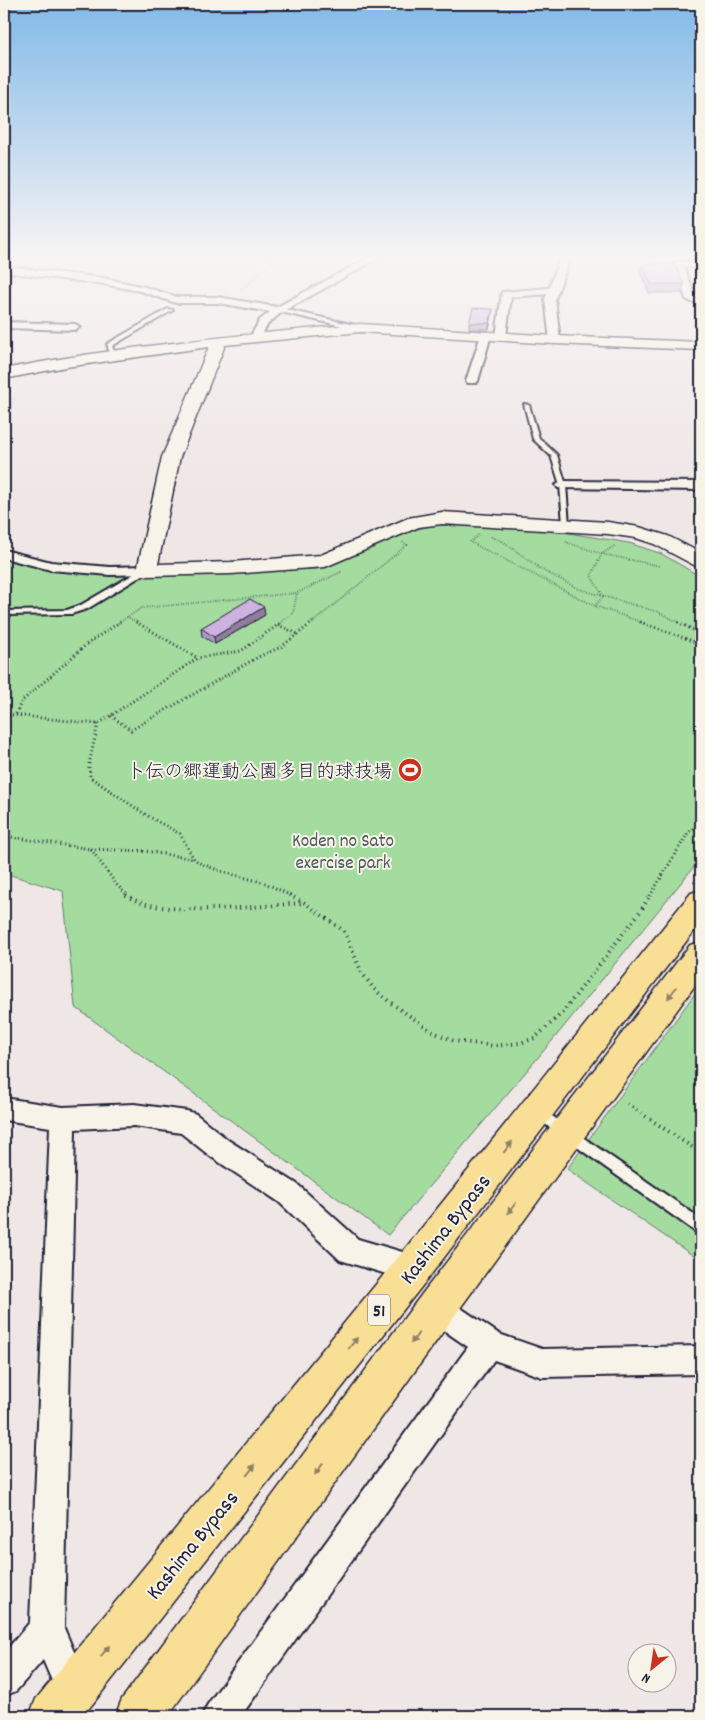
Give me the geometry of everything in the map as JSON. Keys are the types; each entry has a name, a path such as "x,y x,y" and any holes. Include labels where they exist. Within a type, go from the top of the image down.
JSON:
{"highway":[{"name":"Kashima Bypass","path":"63,1703 413,1268 701,901"},
{"name":"Kashima Bypass","path":"138,1716 436,1308 701,954"}],"street":[{"path":"4,374 66,362 218,341 275,335"},
{"path":"482,335 701,346"},
{"path":"554,335 555,340"},
{"path":"472,381 494,336"},
{"path":"147,570 171,457 218,341"},
{"path":"563,485 701,486"},
{"path":"4,554 51,566 110,571 232,568 325,560 415,522 442,518 564,532 639,533 661,540 701,561"},
{"path":"4,1109 63,1118 134,1115 186,1122 219,1148 288,1192 350,1250 413,1268"},
{"path":"63,1118 47,1628 63,1703"},
{"path":"436,1308 488,1344 542,1363 701,1360"},
{"path":"220,1716 488,1344"},
{"path":"4,1679 47,1628"}],"lane":[{"path":"113,356 109,345 126,335"},
{"path":"526,405 536,440 554,454 563,485 564,532"},
{"path":"4,613 68,612 84,606 147,570"},
{"path":"536,1111 567,1135 701,1227"}],"path":[{"path":"474,532 480,533 470,542 595,606 701,644"},
{"path":"564,532 602,554 660,566"},
{"path":"508,538 489,536 504,542 549,574 579,589 658,612 701,634"},
{"path":"111,716 131,730 258,657 274,652 407,545 402,542 409,538"},
{"path":"603,596 591,576 602,554 618,543"},
{"path":"16,714 21,702 87,644 142,608 297,592 345,570"},
{"path":"4,714 98,724 198,658 241,651 293,613 297,592"},
{"path":"595,606 603,596"},
{"path":"127,617 198,658"},
{"path":"278,625 298,634"},
{"path":"98,724 89,764 90,777 146,815 180,834 194,859"},
{"path":"4,836 91,849 145,851 194,859 220,871 265,883 306,903 344,931 362,973 374,989 391,1003 433,1032 454,1041 495,1046 520,1043 535,1038 563,1012 642,909 688,833 701,822"},
{"path":"91,849 118,886 133,900 166,908 306,903"},
{"path":"627,1104 701,1153"}],"shaded area":[{"path":"15,398 4,446 4,400"}],"green space":[{"name":"Koden no Sato exercise park","path":"442,523 526,526 629,543 662,554 701,577 701,858 557,1035 388,1235 75,1007 63,891 4,873 4,554 51,566 110,571 317,569 405,532"},
{"path":"701,985 701,1261 567,1169"}],"building":[{"path":"250,599 264,607 214,637 201,628"}],"place":[{"name":"卜伝の郷運動公園多目的球技場","path":"410,770"}]}
